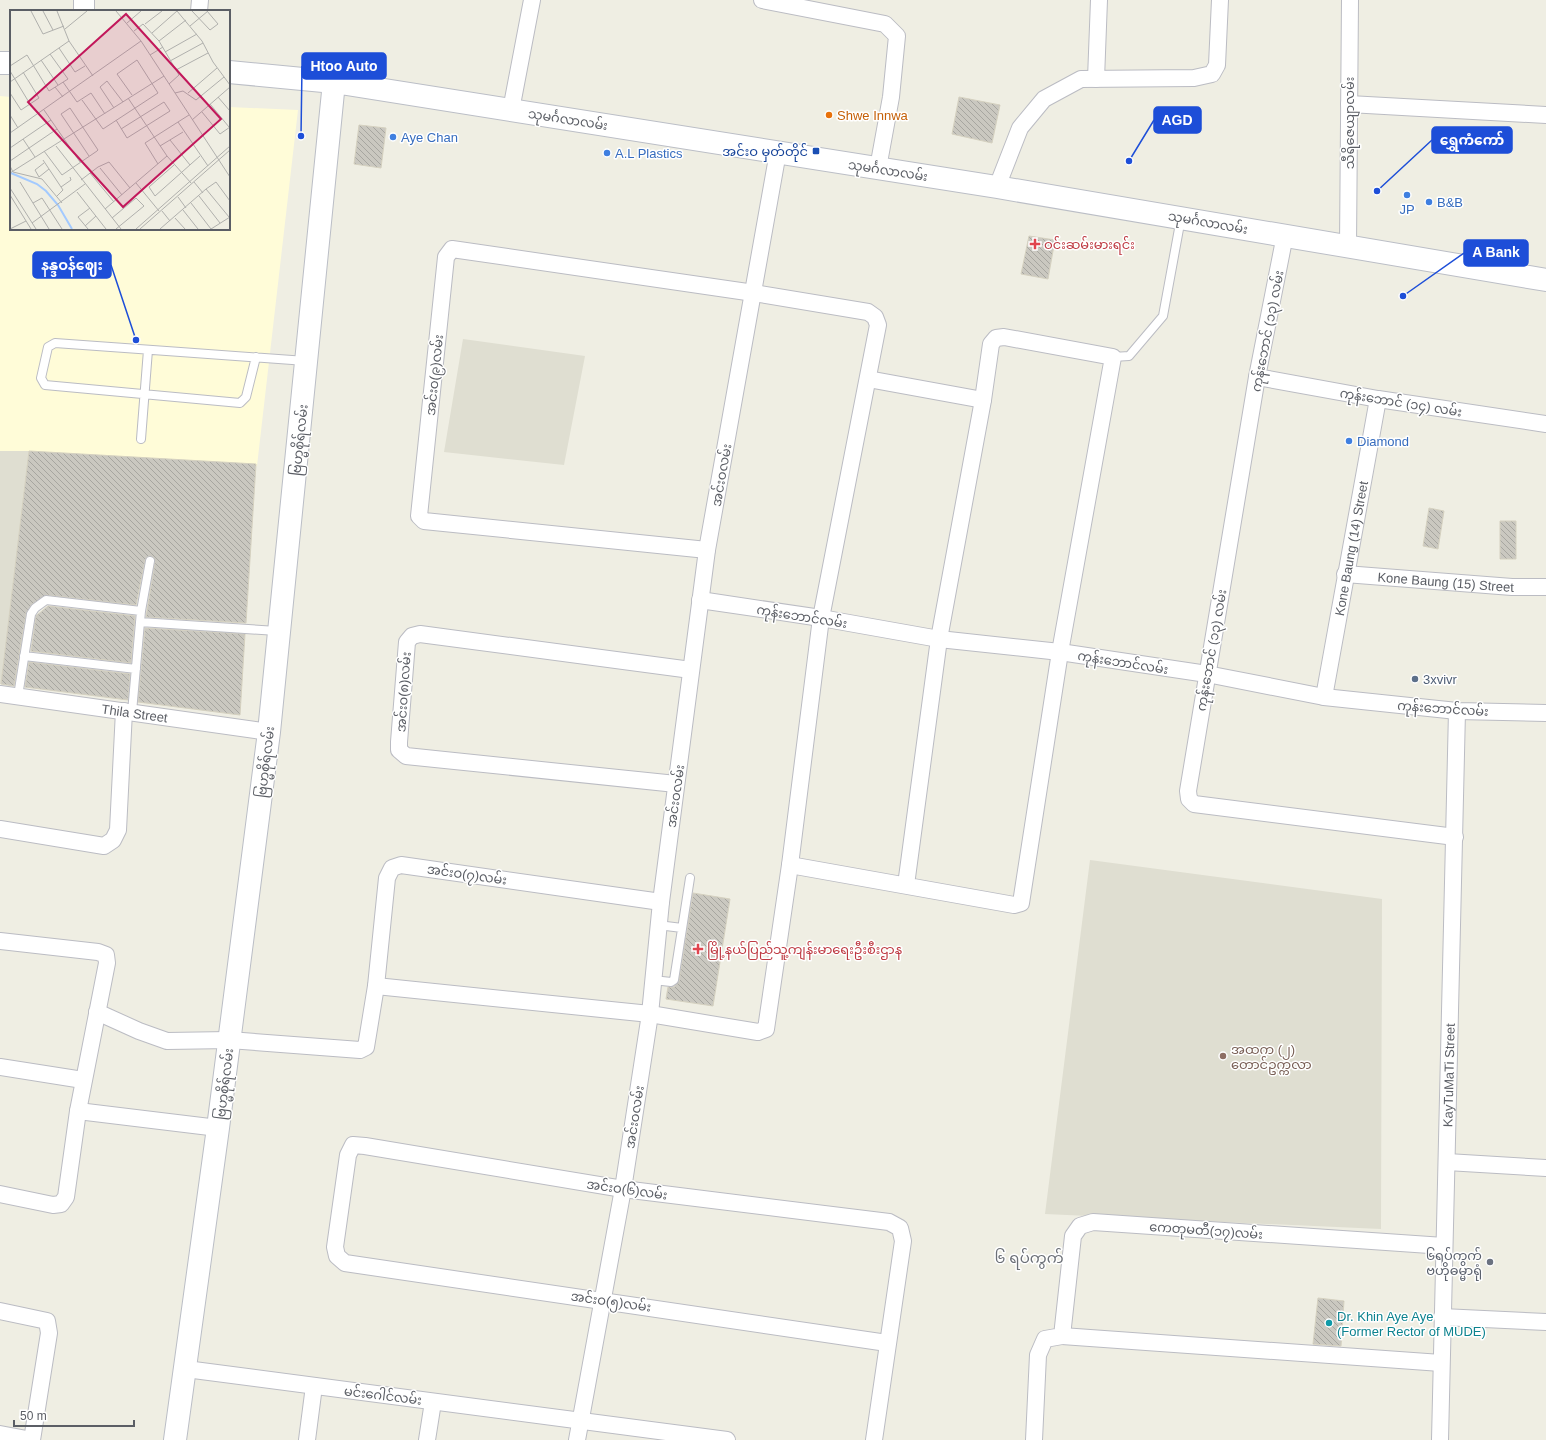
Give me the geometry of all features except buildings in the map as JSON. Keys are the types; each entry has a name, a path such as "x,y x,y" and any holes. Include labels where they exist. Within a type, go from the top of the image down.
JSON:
{"main road":[{"name":"သုမင်္ဂလာလမ်း","path":"230,72 334,82 778,152 997,187 1546,280"},
{"name":"ဗြဟ္မစိုရ်လမ်း","path":"175,1440 186,1369 218,1128 269,732 334,82"}],"street":[{"path":"512,110 532,0"},
{"path":"762,0 823,6 885,24 897,36 891,98 878,168"},
{"path":"1096,79 1099,0"},
{"path":"997,187 1020,128 1044,99 1081,79 1194,78 1212,74 1217,65 1220,0"},
{"name":"သီရိဇေယျာလမ်း","path":"1348,246 1350,0"},
{"path":"1349,104 1546,115"},
{"name":"အင်းဝလမ်း","path":"577,1440 623,1189 650,1014 658,925 707,550 778,152"},
{"name":"ကုန်းဘောင် (၁၃) လမ်း","path":"1285,236 1257,377 1188,791 1189,799 1194,804 1455,837"},
{"name":"အင်းဝ(၉)လမ်း","path":"707,550 424,521 419,516 446,257 452,249 460,249 754,293"},
{"path":"376,986 650,1014 758,1032 766,1029 790,866 821,618 878,325 875,317 868,312 754,293"},
{"path":"790,866 1014,905 1021,903 1060,652 1113,357 1004,337 996,338 991,344 983,400 940,639 906,885"},
{"name":"ကုန်းဘောင် (၁၄) လမ်း","path":"1257,377 1378,399 1546,424"},
{"path":"868,379 983,400"},
{"name":"Kone Baung (14) Street","path":"1324,697 1345,574 1378,399"},
{"name":"Kone Baung (15) Street","path":"1345,574 1512,588 1546,587"},
{"name":"ကုန်းဘောင်လမ်း","path":"700,600 821,618 940,639 1060,652 1207,674 1324,697 1457,711 1546,713"},
{"name":"အင်းဝ(၈)လမ်း","path":"676,784 406,756 399,750 399,742 407,642 412,636 420,634 691,670"},
{"name":"Thila Street","path":"0,694 269,732"},
{"name":"KayTuMaTi Street","path":"1440,1440 1457,711"},
{"path":"0,829 104,846 113,840 118,830 128,712"},
{"name":"အင်းဝ(၇)လမ်း","path":"229,1040 360,1050 366,1047 376,986 387,878 392,868 401,865 661,902"},
{"path":"0,941 98,952 106,955 108,963 78,1111 66,1197 61,1204 53,1205 0,1194"},
{"path":"98,1012 139,1031 167,1041 229,1040"},
{"path":"0,1067 84,1080"},
{"path":"78,1111 218,1128"},
{"name":"အင်းဝ(၆)လမ်း","path":"337,1256 335,1247 348,1155 353,1145 623,1189 889,1222 900,1228 903,1241 887,1343"},
{"path":"1447,1162 1546,1168"},
{"name":"ကေတုမတီ(၁၇)လမ်း","path":"1062,1336 1073,1236 1080,1226 1093,1222 1444,1246"},
{"name":"အင်းဝ(၅)လမ်း","path":"337,1256 345,1264 603,1300 887,1343"},
{"path":"0,1311 47,1321 49,1333 32,1440 0,1434"},
{"path":"1442,1317 1546,1322"},
{"path":"1034,1440 1038,1355 1045,1339 1062,1336 1442,1363"},
{"path":"874,1440 887,1343"},
{"name":"မင်းဂေါင်လမ်း","path":"186,1369 727,1440"},
{"path":"307,1440 314,1386"},
{"path":"428,1440 433,1402"}],"lane":[{"path":"1113,357 1129,356 1163,316 1181,218"},
{"path":"256,357 246,398 240,403 45,385 41,378 48,347 56,343 148,350 256,357 307,361"},
{"path":"141,439 148,350"},
{"path":"128,712 136,669 141,611 150,561"},
{"path":"18,696 31,614 35,608 46,600 141,611"},
{"path":"140,622 279,631"},
{"path":"24,656 136,669"},
{"path":"653,980 671,982 674,980 690,878"},
{"path":"658,925 682,928"}],"shaded area":[{"path":"0,96 10,97 10,230 230,230 230,107 298,110 257,466 0,451"},
{"path":"463,339 585,356 564,465 444,452"},
{"path":"0,451 29,451 1,684 0,684"},
{"name":"အထက (၂) တောင်ဥက္ကလာ","path":"1090,860 1382,899 1381,1229 1045,1214"}],"place":[{"name":"Shwe Innwa","path":"829,115"},
{"name":"Htoo Auto","path":"301,136"},
{"name":"Aye Chan","path":"393,137"},
{"name":"အင်းဝ မှတ်တိုင်","path":"816,151"},
{"name":"A.L Plastics","path":"607,153"},
{"name":"AGD","path":"1129,161"},
{"name":"ရွှေကံကော်","path":"1377,191"},
{"name":"JP","path":"1407,195"},
{"name":"B&B","path":"1429,202"},
{"name":"ဝင်းဆမ်းမားရင်း","path":"1035,244"},
{"name":"A Bank","path":"1403,296"},
{"name":"နန္ဒဝန်ဈေး","path":"136,340"},
{"name":"Diamond","path":"1349,441"},
{"name":"3xvivr","path":"1415,679"},
{"name":"မြို့နယ်ပြည်သူ့ကျန်းမာရေးဦးစီးဌာန","path":"698,949"},
{"name":"အထက (၂) တောင်ဥက္ကလာ","path":"1223,1056"},
{"name":"၆ရပ်ကွက် ဗဟိုဓမ္မာရုံ","path":"1490,1262"},
{"name":"Dr. Khin Aye Aye (Former Rector of MUDE)","path":"1329,1323"}],"district":[{"name":"၆ ရပ်ကွက်","path":"1029,1258"}]}
